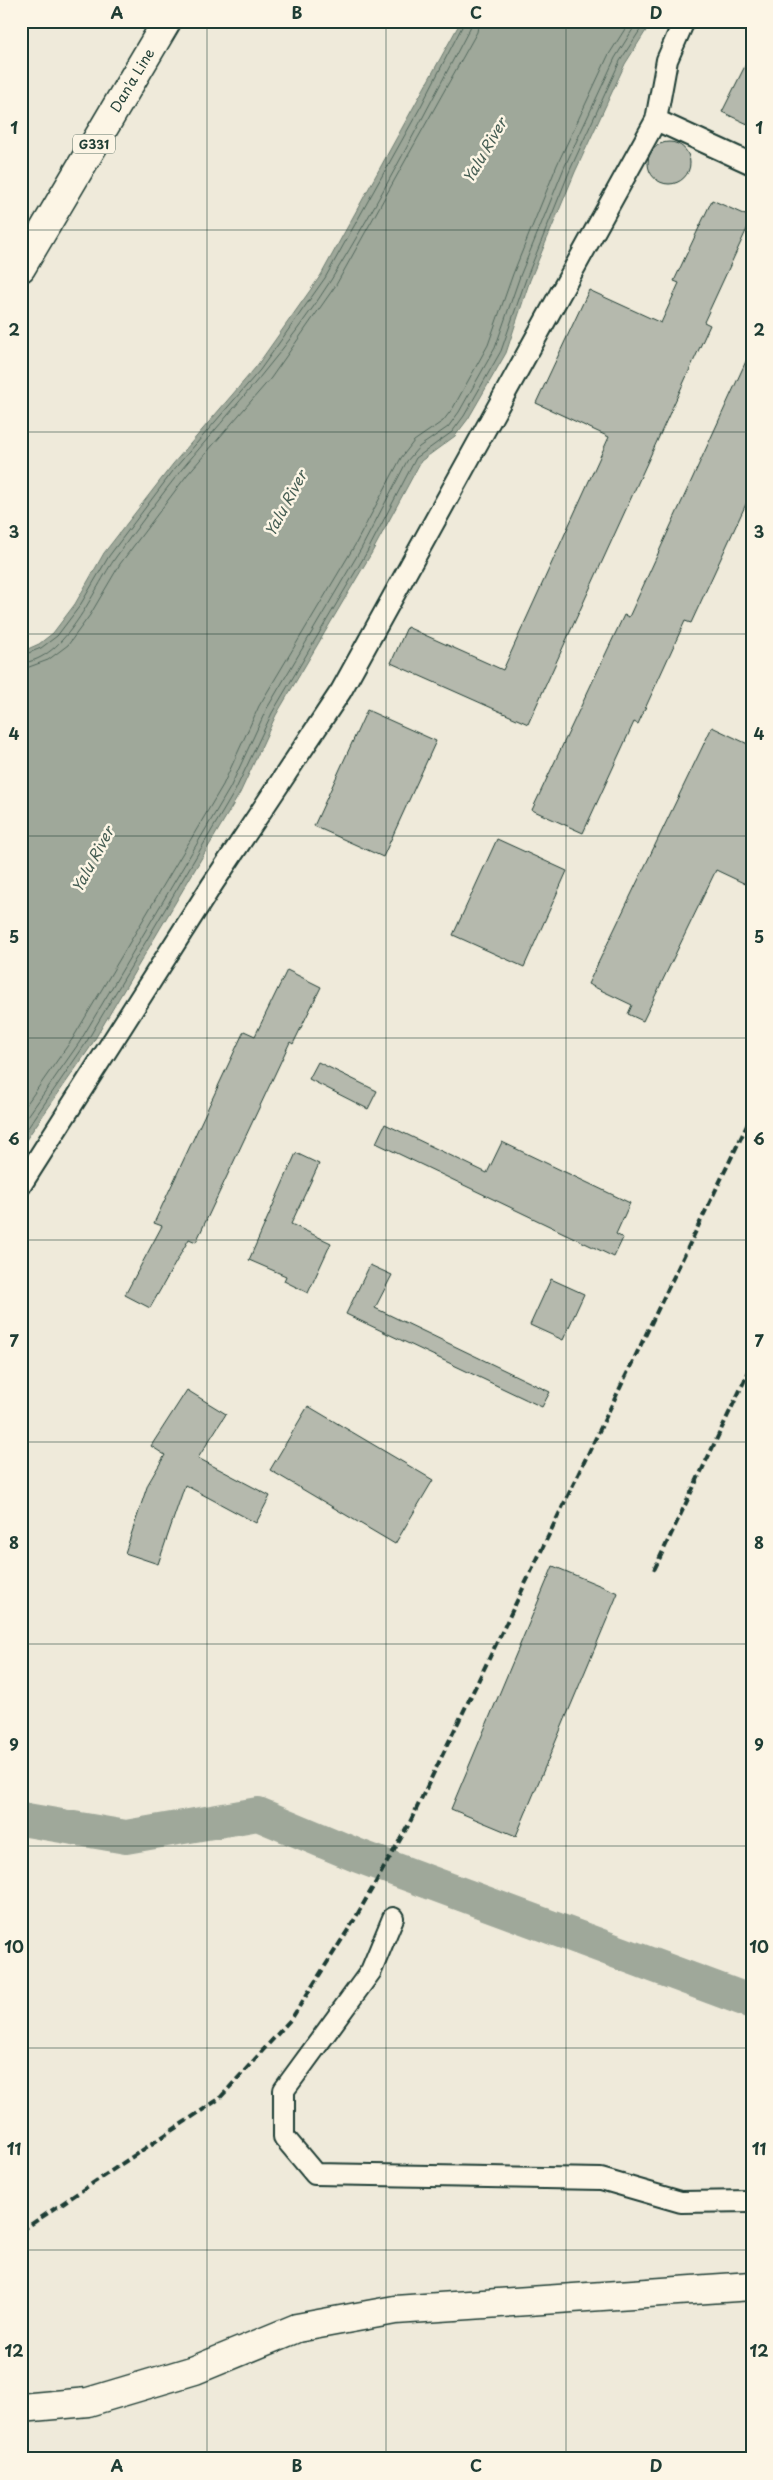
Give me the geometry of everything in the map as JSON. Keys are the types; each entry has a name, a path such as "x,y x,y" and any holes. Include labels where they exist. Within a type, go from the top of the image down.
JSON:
{"main road":[{"name":"Dan'a Line","path":"21,268 167,21"},
{"path":"21,2408 88,2402 195,2370 297,2328 395,2310 752,2286"}],"street":[{"path":"21,1185 212,885 341,691 656,120 667,60 684,21"},
{"path":"656,120 752,164"},
{"path":"393,1918 370,1971 284,2090 284,2137 315,2174 601,2179 681,2202 752,2201"}],"water":[{"name":"Yalu River","path":"461,21 652,21 625,64 575,172 530,280 506,353 468,419 455,436 421,461 371,554 276,715 240,793 89,1049 21,1147 21,652 39,644 53,633 75,604 104,553 173,464 256,367 321,275"}],"building":[{"path":"752,52 752,126 722,112"},
{"path":"669,142 684,148 690,163 684,178 669,184 654,178 648,163 654,148"},
{"path":"712,200 752,218 704,322 710,325 528,724 391,663 407,627 503,670 609,437 536,403 589,290 661,323 679,283 674,281"},
{"path":"752,348 752,491 691,623 685,621 638,724 634,722 583,833 532,810 624,615 629,617"},
{"path":"367,710 436,741 383,857 314,826"},
{"path":"712,727 752,746 752,887 716,870 643,1021 628,1014 632,1005 588,984"},
{"path":"497,839 567,871 524,967 453,935"},
{"path":"287,970 321,987 293,1044 290,1042 196,1242 189,1239 150,1308 125,1295 162,1226 154,1223 244,1031 255,1036"},
{"path":"318,1062 377,1091 368,1109 309,1079"},
{"path":"385,1124 487,1173 502,1142 630,1203 616,1234 623,1238 614,1257 376,1143"},
{"path":"296,1153 319,1164 291,1224 331,1243 308,1293 284,1281 286,1276 249,1260"},
{"path":"370,1265 392,1275 375,1308 550,1392 542,1407 346,1314"},
{"path":"551,1279 584,1294 563,1340 530,1325"},
{"path":"187,1390 226,1414 198,1458 270,1496 256,1523 185,1485 158,1564 125,1553 148,1484 165,1455 151,1446"},
{"path":"308,1406 433,1480 395,1544 270,1470"},
{"path":"553,1566 618,1593 516,1836 451,1809"}],"waterway":[{"path":"21,1819 126,1837 258,1814 356,1855 752,2002"}],"railway":[{"path":"21,2231 219,2099 292,2018 353,1922 409,1824 752,1115"},
{"path":"654,1570 752,1365"}]}
